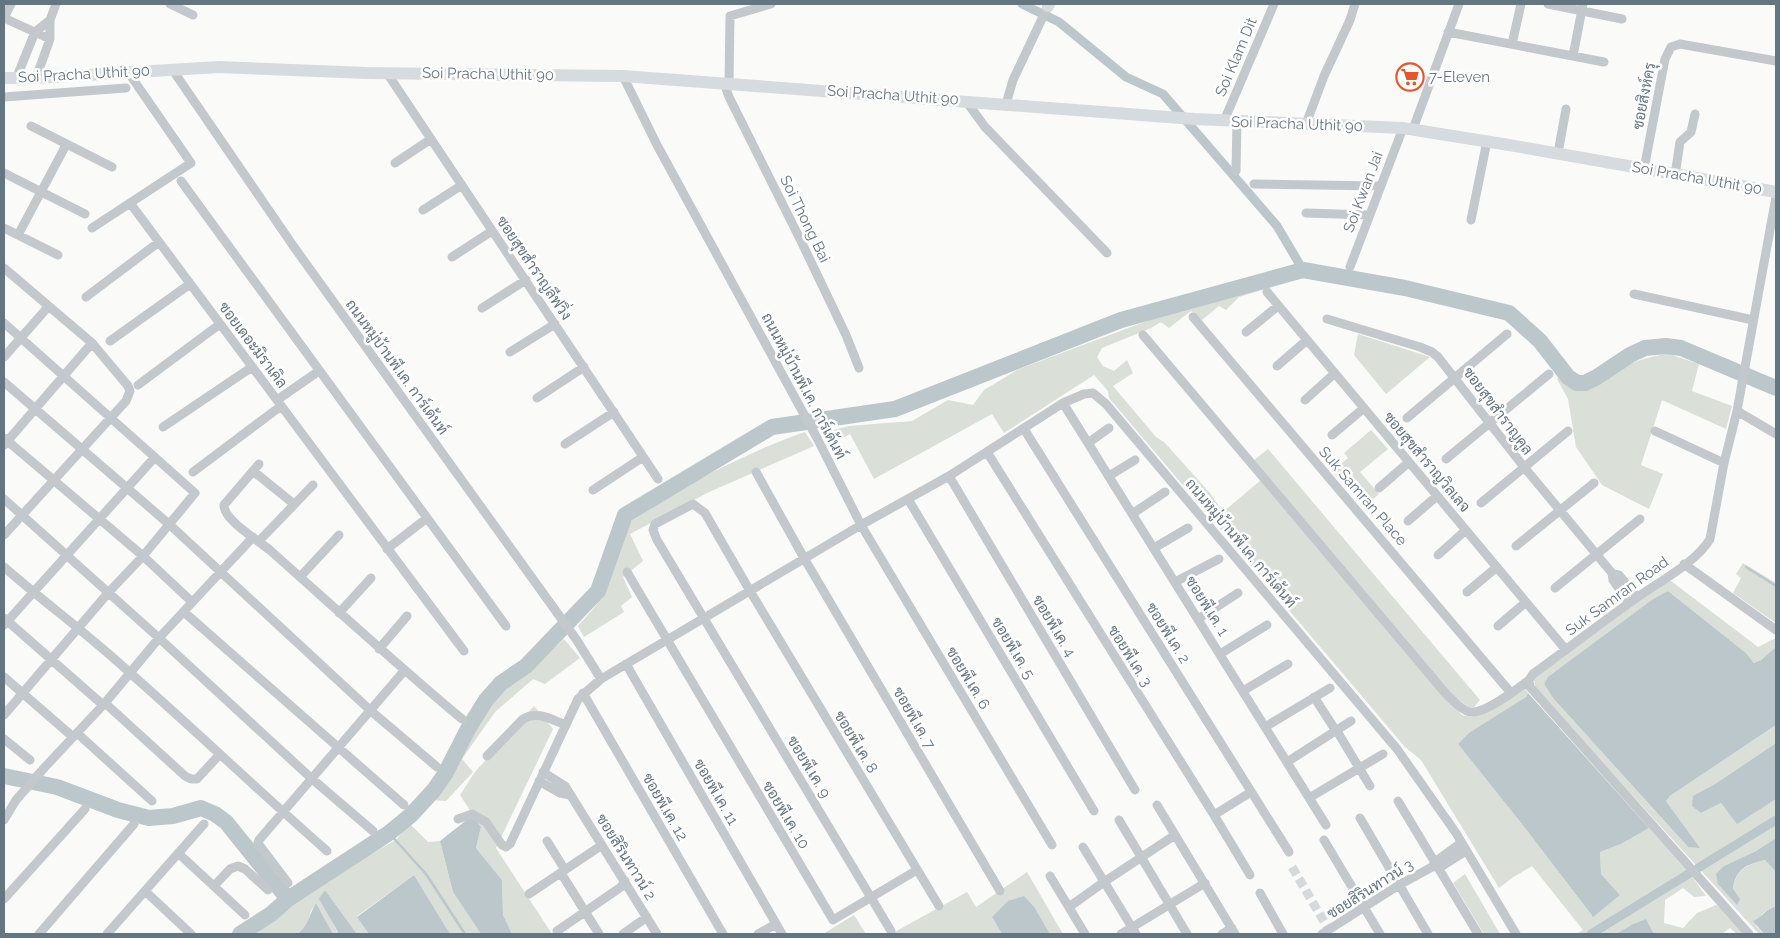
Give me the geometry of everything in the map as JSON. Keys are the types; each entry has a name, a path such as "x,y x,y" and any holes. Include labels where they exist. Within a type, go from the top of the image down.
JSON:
{"street":[{"path":"11,4 4,18 50,39"},
{"path":"36,78 50,39 50,20 56,4"},
{"path":"170,4 193,14"},
{"path":"727,83 730,16 771,4"},
{"name":"Soi Klam Dit","path":"1230,121 1274,4"},
{"path":"1306,124 1355,4"},
{"name":"Soi Kwan Jai","path":"1350,266 1380,186 1408,129 1459,4"},
{"path":"1512,44 1521,4"},
{"path":"1548,4 1582,7 1622,19"},
{"path":"1006,104 1014,80 1048,5"},
{"path":"1573,56 1582,7"},
{"path":"10,79 35,32 50,20"},
{"path":"1448,32 1604,62"},
{"name":"ซอยสิงห์ครุ","path":"1644,169 1665,60 1671,47 1680,44 1776,61"},
{"name":"Soi Pracha Uthit 90","path":"10,79 219,67 387,73 623,76 1194,119 1408,129 1558,153 1776,192"},
{"name":"ถนนหมู่บ้านพี.เค. การ์เด้นท์","path":"172,69 300,255 576,639 601,679"},
{"path":"92,228 191,163 128,72"},
{"name":"ซอยสุขสำราญลีฟวิ่ง","path":"387,73 658,479"},
{"name":"ถนนหมู่บ้านพี.เค. การ์เด้นท์","path":"623,76 657,145 818,440 861,525"},
{"name":"Soi Thong Bai","path":"727,83 733,105 838,319 859,368"},
{"path":"4,97 126,88"},
{"path":"966,101 985,127 1107,253"},
{"path":"1558,153 1566,109"},
{"path":"1676,175 1680,142 1691,132 1695,114"},
{"path":"1230,121 1236,171"},
{"path":"31,126 112,167"},
{"path":"395,163 431,139"},
{"path":"1471,220 1487,141"},
{"path":"18,235 66,145"},
{"path":"4,173 85,214"},
{"path":"180,181 506,626"},
{"path":"1254,184 1380,186"},
{"path":"423,210 462,185"},
{"name":"Suk Samran Road","path":"1143,335 1448,695 1463,709 1470,712 1478,711 1511,693 1529,680 1533,674 1700,553 1710,539 1776,197"},
{"name":"ซอยเดอะมิราเคิล","path":"130,203 464,651"},
{"path":"1306,213 1369,215"},
{"path":"4,228 58,254"},
{"path":"452,257 492,231"},
{"path":"86,297 159,242"},
{"path":"4,269 92,343 128,386 130,391 126,401 110,416 4,535"},
{"path":"482,308 526,280"},
{"path":"110,341 190,284"},
{"name":"ซอยสุขสำราญวิลเลจ","path":"1267,292 1566,650"},
{"path":"1634,294 1753,320"},
{"path":"1246,332 1278,306"},
{"path":"4,357 48,307"},
{"name":"Suk Samran Place","path":"1192,317 1511,693"},
{"name":"ซอยสุขสำราญคูล","path":"1327,319 1432,352 1438,357 1559,511 1612,572 1620,576 1633,600"},
{"path":"4,323 195,492 170,525 108,593 4,715"},
{"path":"138,385 220,324"},
{"path":"510,352 554,324"},
{"path":"1407,418 1456,379 1507,334"},
{"path":"1278,366 1307,340"},
{"path":"92,343 5,442 143,556 192,602"},
{"path":"163,427 252,367"},
{"path":"537,398 584,368"},
{"path":"193,472 319,371"},
{"path":"1304,400 1335,374"},
{"path":"1446,459 1549,374"},
{"path":"4,382 170,525 371,711 437,768"},
{"name":"ถนนหมู่บ้านพี.เค. การ์เด้นท์","path":"458,819 472,814 483,820 502,846 506,847 510,844 578,699 601,679 804,558 949,476 1063,403 1084,394 1092,393 1106,404 1397,749 1464,847 1516,934"},
{"name":"ซอยพี.เค. 1","path":"1063,403 1326,825"},
{"path":"1332,435 1364,408"},
{"path":"1736,411 1776,434"},
{"path":"565,444 614,412"},
{"path":"1088,443 1110,428"},
{"name":"ซอยพี.เค. 2","path":"1024,429 1289,852"},
{"path":"1481,503 1568,430"},
{"path":"1655,431 1724,463"},
{"name":"ซอยพี.เค. 3","path":"986,452 1250,874"},
{"path":"593,490 643,456"},
{"path":"155,457 5,621 52,659 185,776 196,779 219,754"},
{"path":"1109,476 1136,460"},
{"path":"1379,488 1409,462"},
{"path":"294,504 256,468 224,505 224,509 227,516 233,522 256,539 404,671 462,719"},
{"name":"ซอยพี.เค. 7","path":"756,472 804,558 1000,891"},
{"name":"ซอยพี.เค. 4","path":"949,476 1135,790"},
{"path":"1516,546 1594,482"},
{"path":"4,808 26,790 220,571 313,485"},
{"path":"1132,514 1165,492"},
{"path":"1408,522 1437,496"},
{"name":"ซอยพี.เค. 5","path":"908,498 1094,811"},
{"path":"4,499 311,778 373,831"},
{"name":"ซอยพี.เค. 8","path":"704,618 653,530 655,524 662,519 693,504 700,507 706,513 750,591 939,906"},
{"path":"387,549 427,518"},
{"path":"1555,588 1640,519"},
{"name":"ซอยพี.เค. 6","path":"861,525 1052,844"},
{"path":"1154,548 1188,528"},
{"path":"1438,555 1466,530"},
{"path":"300,577 338,535"},
{"path":"1175,582 1218,559"},
{"path":"1684,564 1776,630"},
{"path":"4,567 79,627 327,851"},
{"path":"1467,592 1497,567"},
{"path":"627,572 666,640"},
{"path":"339,613 371,578"},
{"path":"1198,619 1238,593"},
{"path":"1498,626 1526,602"},
{"path":"184,612 404,805"},
{"path":"379,649 407,616"},
{"name":"ซอยพี.เค. 9","path":"704,618 891,931"},
{"path":"1220,654 1267,625"},
{"name":"ซอยพี.เค. 10","path":"666,640 833,920 916,870"},
{"name":"ซอยพี.เค. 11","path":"626,664 782,934"},
{"path":"1243,691 1288,664"},
{"path":"288,883 258,843 259,840 404,671"},
{"path":"4,677 152,801"},
{"path":"1529,680 1530,687 1750,934"},
{"path":"1265,727 1330,688"},
{"name":"ซอยพี.เค. 12","path":"584,693 723,934"},
{"path":"1314,697 1370,786"},
{"path":"487,756 523,719 530,715 541,716 566,726"},
{"path":"1287,762 1351,721"},
{"path":"4,738 30,760"},
{"path":"1310,798 1383,754"},
{"name":"ซอยสิรินทาวน์ 2","path":"543,772 565,786 657,934"},
{"path":"539,782 560,793 570,795"},
{"path":"1214,815 1252,792"},
{"path":"4,820 16,800"},
{"path":"1398,801 1478,934"},
{"path":"1157,805 1234,931 1222,934"},
{"path":"4,899 85,809"},
{"path":"1360,818 1428,934"},
{"path":"1120,820 1187,934"},
{"path":"40,934 134,824"},
{"path":"111,933 204,824"},
{"path":"1069,907 1175,835"},
{"path":"1324,840 1380,934"},
{"path":"547,841 584,912 599,934"},
{"path":"529,894 602,845"},
{"path":"1083,847 1134,931"},
{"name":"ซอยสิรินทาวน์ 3","path":"1328,933 1399,886 1464,847"},
{"path":"178,853 245,915"},
{"path":"214,886 230,869 238,866 245,869 268,890"},
{"path":"1050,876 1085,934"},
{"path":"557,931 621,887 625,881"},
{"path":"1122,934 1134,931 1169,906 1205,884"},
{"path":"145,891 191,934"},
{"path":"1260,893 1283,934"},
{"path":"623,934 647,917"},
{"path":"758,934 776,924"}],"shaded area":[{"path":"1292,281 1239,297 1226,310 1219,306 1202,320 1191,311 1169,328 1161,322 1102,348 1097,357 1103,366 1114,371 1127,360 1133,373 1113,386 1156,437 1164,442 1210,493 1223,512 1261,480 1423,672 1462,715 1472,717 1524,687 1528,693 1526,697 1458,744 1592,916 1620,895 1601,874 1600,852 1621,844 1649,828 1693,878 1706,896 1694,897 1683,888 1665,900 1664,923 1683,928 1697,913 1716,905 1723,908 1747,934 1737,934 1730,928 1722,934 1654,934 1646,919 1616,934 1576,934 1583,930 1532,866 1499,888 1421,760 1405,747 1109,398 1108,391 1094,375 1004,433 992,414 874,479 850,434 829,445 825,432 849,426 912,421 948,400 973,405 984,390 1019,369 1179,309"},
{"path":"1358,334 1430,357 1386,394 1354,355"},
{"path":"1666,353 1699,364 1692,391 1732,406 1726,429 1662,400 1641,465 1663,474 1649,509 1602,485 1576,447 1568,399 1557,379 1561,376 1573,385 1590,388 1602,383 1625,366"},
{"path":"1371,430 1388,449 1360,472 1379,494 1364,507 1332,471 1348,458 1344,453"},
{"path":"805,432 814,446 709,492 630,534 643,561 623,577 632,597 621,606 624,612 584,637 578,626 603,595 622,536 635,516 657,501 716,470"},
{"path":"1268,449 1480,700 1474,707 1469,707 1452,695 1253,461"},
{"path":"1743,563 1776,583 1776,623 1733,593 1741,578 1736,574"},
{"path":"1667,581 1671,581 1758,647 1776,638 1776,647 1761,660 1754,663 1746,653 1668,591 1653,599 1549,677 1544,684 1553,698 1688,847 1699,847 1666,801 1670,796 1776,725 1776,743 1694,796 1701,813 1721,803 1737,823 1776,799 1776,838 1756,851 1724,866 1733,889 1737,876 1743,868 1753,864 1765,860 1776,872 1776,906 1763,913 1756,926 1764,934 1759,934 1536,690 1534,680 1539,674"},
{"path":"1668,591 1746,653 1754,663 1761,660 1776,647 1776,725 1670,796 1666,801 1700,848 1688,847 1553,698 1544,684 1548,677 1653,599"},
{"path":"564,639 580,658 545,684 533,679 495,712 462,759 473,772 446,801 431,800 455,763 480,714 510,682 532,668"},
{"path":"1528,693 1649,828 1621,844 1600,852 1601,874 1620,895 1593,917 1458,744 1469,733 1526,697"},
{"path":"534,706 553,729 496,848 552,934 512,934 503,915 502,880 476,848 481,827 460,795 475,772"},
{"path":"1776,743 1776,799 1737,824 1721,803 1701,813 1692,806 1693,796 1715,784"},
{"path":"473,815 481,827 476,848 502,880 503,915 512,934 481,934 453,892 440,841"},
{"path":"409,823 428,842 440,841 453,892 481,934 450,934 414,875 357,916 369,934 357,934 325,890 320,899 337,934 333,934 316,903 311,911 307,926 298,934 255,934 323,880 396,840"},
{"path":"1776,838 1776,872 1765,860 1743,868 1734,882 1733,889 1740,899 1737,905 1718,884 1716,874 1724,866 1756,851"},
{"path":"1027,872 1063,934 1050,934 1035,908 992,917 1002,934 891,934 967,892 976,907"},
{"path":"1465,874 1500,934 1484,934 1453,883"},
{"path":"414,875 450,934 369,934 357,917"},
{"path":"325,890 357,934 337,934 338,932 319,899"},
{"path":"1024,896 1035,908 1050,934 1002,934 992,917 1008,901"},
{"path":"316,903 333,934 298,934 307,923"},
{"path":"1776,906 1776,934 1764,934 1753,921"},
{"path":"854,915 866,934 823,934"},
{"path":"1646,919 1654,934 1616,934 1633,924"}],"waterway":[{"path":"1022,4 1059,22 1126,77 1163,94 1277,226 1303,270"},
{"path":"240,934 271,914 288,899 389,833 411,815 434,790 445,774 468,729 486,700 501,683 526,666 598,591 625,515 772,427 895,409 1121,320 1303,270 1405,288 1509,313 1540,341 1568,377 1577,383 1585,383 1597,377 1630,355 1645,348 1666,346 1681,348 1776,388"},
{"path":"1746,567 1776,586"},
{"path":"4,776 57,787 118,810 149,818 173,816 201,808 215,814 226,822 288,899"},
{"path":"1591,934 1776,820"},
{"path":"389,833 426,874 465,934"}],"tunnel":[{"path":"1292,867 1329,930"}],"place":[{"name":"7-Eleven","path":"1410,77"}]}
